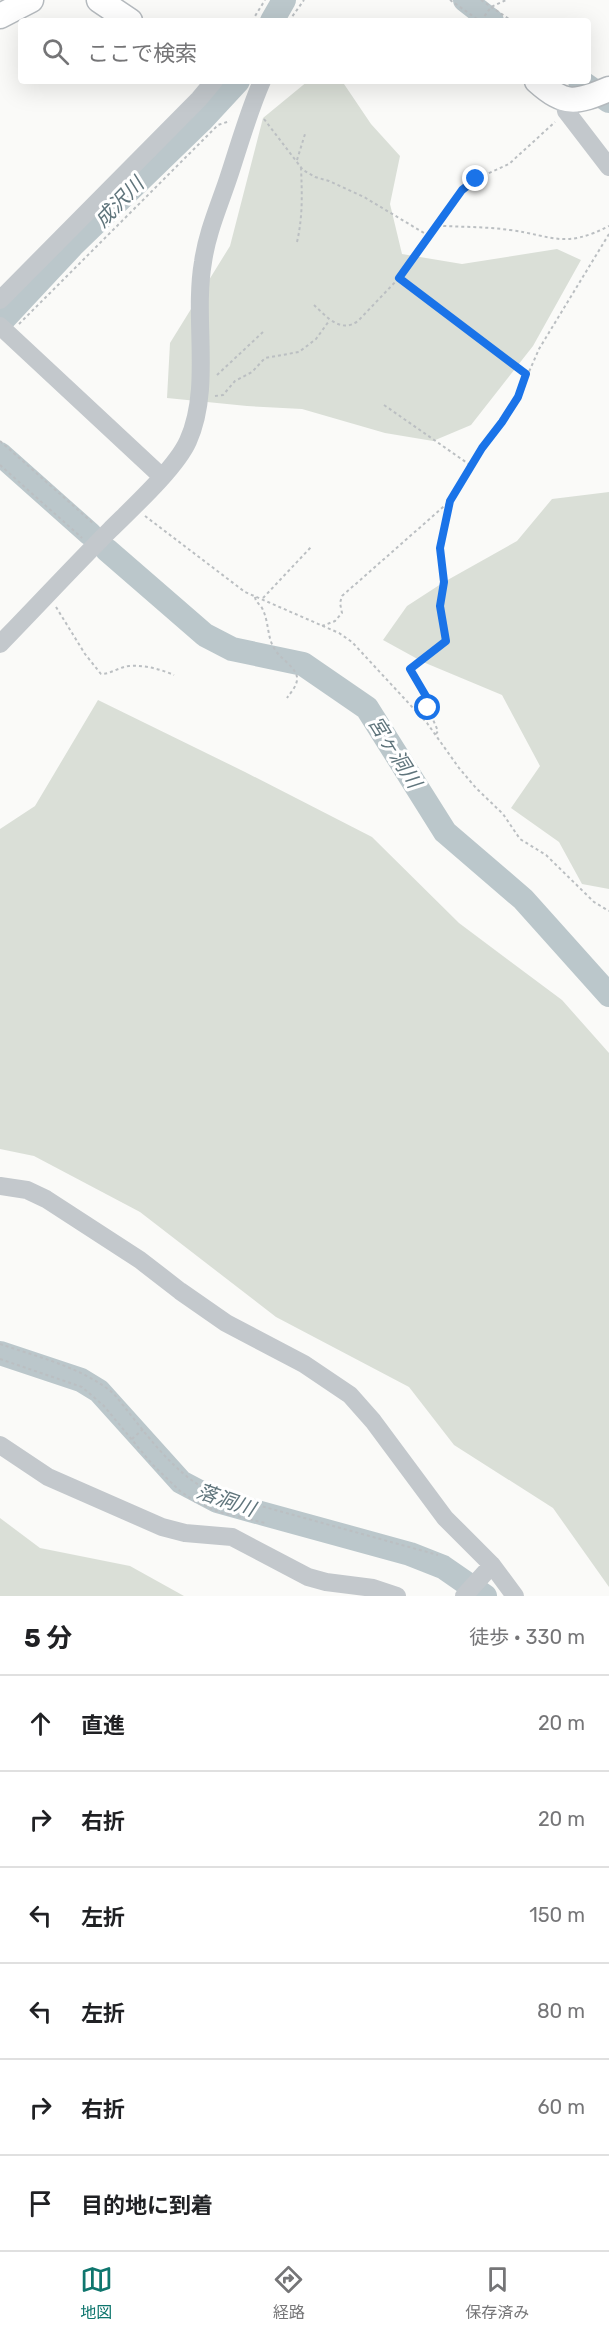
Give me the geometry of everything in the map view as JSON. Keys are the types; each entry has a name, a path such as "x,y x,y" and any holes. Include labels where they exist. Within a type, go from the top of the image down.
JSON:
{"main road":[{"path":"0,16 31,0"},
{"path":"99,0 126,18"},
{"path":"541,84 565,105 603,91"}],"street":[{"path":"0,300 200,99 212,84"},
{"path":"0,644 133,507 187,442 199,389 199,301 203,261 210,232 261,84"},
{"path":"565,105 609,167"},
{"path":"4,330 161,476"},
{"path":"0,1186 27,1190 46,1199 140,1260 180,1292 226,1323 304,1364 350,1395 373,1421 444,1518 492,1565 515,1596"},
{"path":"0,1445 48,1477 162,1527 185,1533 232,1537 308,1577 326,1582 379,1589 397,1596"},
{"path":"469,1589 492,1565"}],"path":[{"path":"254,18 265,0"},
{"path":"291,18 304,0"},
{"path":"450,0 477,18"},
{"path":"481,0 508,18"},
{"path":"483,18 491,7 506,0"},
{"path":"314,305 330,321 337,324 353,324 399,278 469,182 519,157 565,105"},
{"path":"4,330 218,125 249,113 258,112 301,167 315,177 364,196 429,236"},
{"path":"296,161 305,134"},
{"path":"297,242 302,223 301,167"},
{"path":"438,223 444,226 511,230 557,240 576,239 609,226"},
{"path":"322,626 335,621 342,613 340,603 342,596 450,501 518,397 526,374 539,349 609,234"},
{"path":"399,278 526,374"},
{"path":"199,389 223,395 235,381 252,372 265,358 299,352 315,339 330,321"},
{"path":"199,389 263,332"},
{"path":"384,405 471,466"},
{"path":"0,441 106,535"},
{"path":"0,465 93,548"},
{"path":"435,734 438,731 428,708 430,703 410,669 446,641 440,606 444,582 440,548 450,501"},
{"path":"133,507 228,581 255,597 339,633 352,642 435,734 459,768 503,814 520,839 546,855 594,902 609,911"},
{"path":"262,600 312,546"},
{"path":"48,594 100,674 109,674 128,666 153,667 174,675"},
{"path":"255,597 271,632 270,641 297,674 297,681 287,698"},
{"path":"0,1344 82,1373 99,1382 113,1393 180,1472 205,1490 438,1555"},
{"path":"0,1359 82,1388 104,1406 180,1491 196,1502 219,1512 265,1523"},
{"path":"132,1439 143,1429"}],"shaded area":[{"path":"304,84 344,84 371,124 400,156 390,204 402,254 462,264 557,249 581,260 533,346 471,425 433,441 385,433 302,409 167,398 170,343 230,246 263,118"},
{"path":"609,492 609,889 582,884 559,842 511,808 540,766 502,695 423,662 383,640 407,606 444,582 517,541 552,499"},
{"path":"98,700 372,837 459,923 562,1000 609,1053 609,1587 553,1508 454,1445 409,1387 276,1317 140,1212 34,1156 0,1149 0,829 35,806"},
{"path":"0,1518 40,1548 130,1566 184,1596 0,1596"}],"waterway":[{"name":"成沢川","path":"274,18 284,0"},
{"path":"465,0 488,18"},
{"name":"成沢川","path":"0,323 72,246 201,121 235,84"},
{"path":"584,84 609,101"},
{"name":"宮ヶ洞川","path":"0,454 90,534"},
{"name":"宮ヶ洞川","path":"107,550 205,635 232,649 303,664 367,708 445,832 523,899 609,995"},
{"name":"落洞川","path":"0,1353 81,1380 99,1391 181,1482 217,1501 410,1554 443,1567 485,1596"}],"route":[{"path":"428,708 430,703 410,669 446,641 440,606 444,582 440,548 450,501 482,448 518,397 526,374 399,278 462,190 469,182 476,179"}]}
